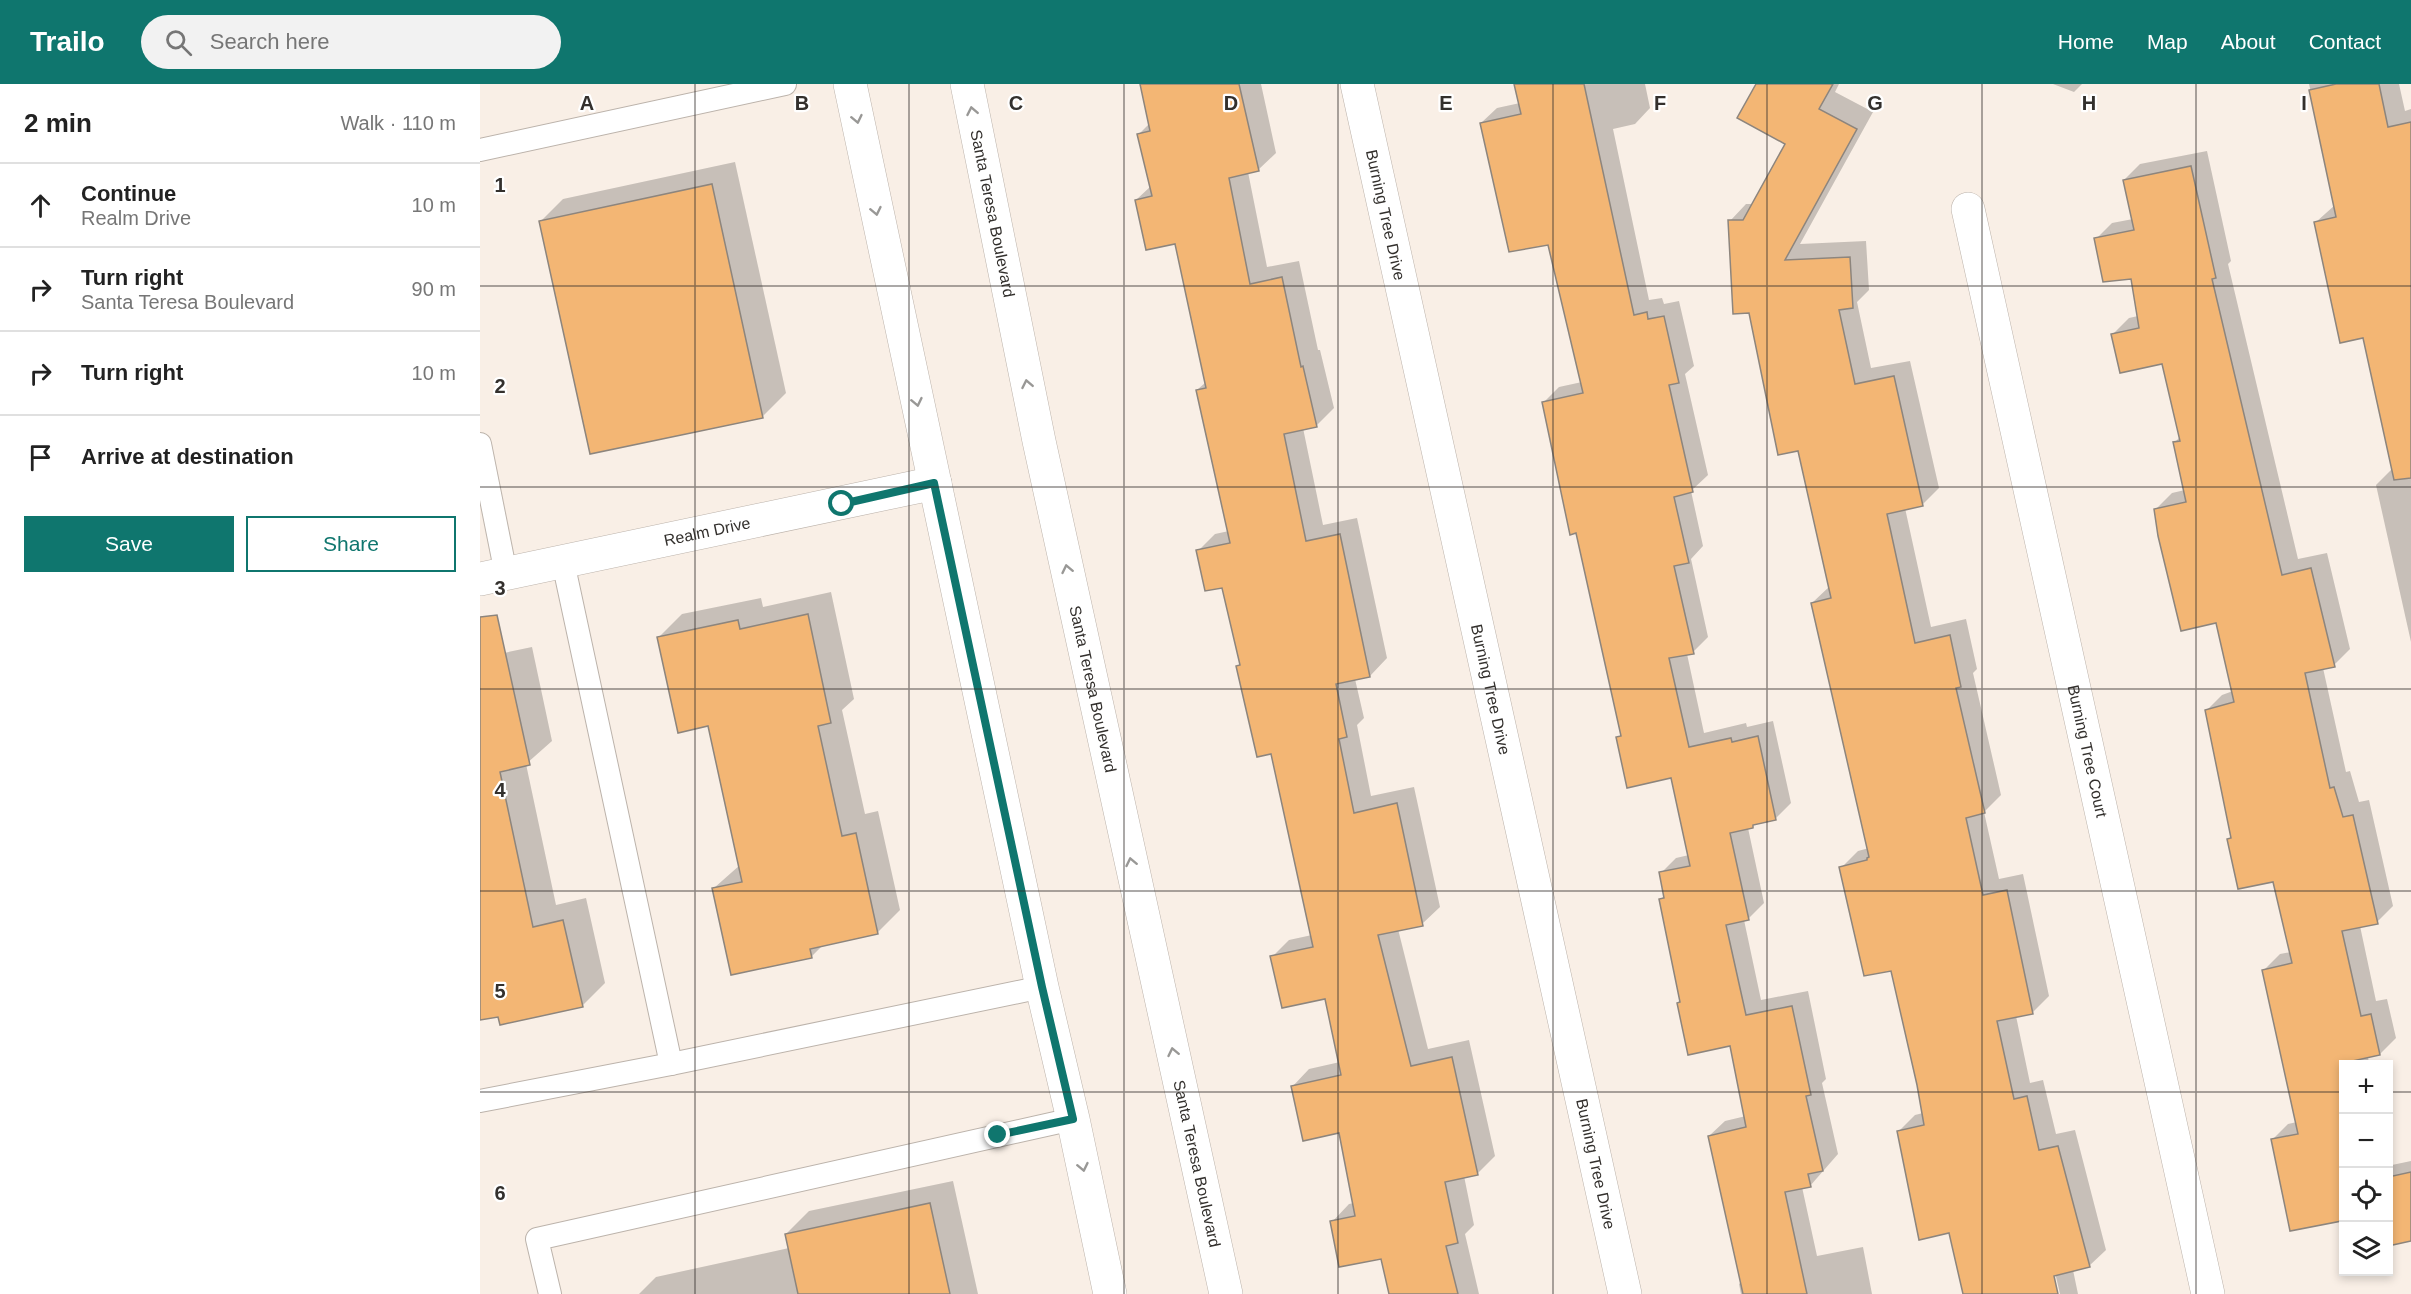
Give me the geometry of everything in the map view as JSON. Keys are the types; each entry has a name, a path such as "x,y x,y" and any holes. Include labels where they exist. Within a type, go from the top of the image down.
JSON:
{"street":[{"path":"850,84 1042,987 1110,1294"},
{"name":"Santa Teresa Boulevard","path":"967,84 1039,441 1226,1294"},
{"name":"Burning Tree Drive","path":"1357,84 1625,1294"},
{"name":"Burning Tree Court","path":"1968,209 2208,1294"},
{"name":"Realm Drive","path":"493,577 934,483"}],"lane":[{"path":"480,150 785,84"},
{"path":"480,444 493,577"},
{"path":"563,562 671,1064"},
{"path":"480,1101 1042,987"},
{"path":"550,1294 537,1239 1073,1119"}],"building":[{"path":"1140,84 1239,84 1259,171 1229,178 1250,284 1282,277 1301,367 1303,366 1317,427 1284,434 1306,541 1340,534 1370,677 1336,684 1347,737 1339,739 1354,813 1397,803 1423,926 1378,935 1411,1066 1452,1057 1478,1175 1445,1182 1458,1243 1446,1246 1458,1294 1389,1294 1381,1259 1339,1267 1330,1221 1355,1216 1339,1133 1303,1141 1291,1086 1341,1075 1325,999 1282,1008 1270,956 1313,947 1271,754 1257,757 1236,666 1240,665 1222,588 1205,591 1196,550 1230,543 1196,390 1206,388 1175,244 1146,250 1135,200 1152,196 1137,134 1150,131"},
{"path":"1514,84 1584,84 1634,315 1647,312 1648,319 1664,316 1679,383 1669,385 1693,492 1674,497 1689,563 1674,566 1694,654 1669,658 1689,747 1731,738 1732,742 1758,736 1776,820 1730,833 1749,920 1726,925 1746,1015 1792,1006 1811,1095 1806,1096 1823,1171 1808,1174 1811,1187 1785,1192 1807,1294 1743,1294 1708,1136 1746,1127 1730,1046 1688,1055 1677,1003 1680,1002 1659,899 1664,898 1659,872 1690,866 1671,778 1627,788 1616,737 1621,736 1576,533 1570,535 1542,402 1583,393 1548,245 1509,252 1480,123 1521,114"},
{"path":"1756,84 1833,84 1819,109 1857,129 1785,260 1850,257 1853,308 1839,310 1855,384 1894,376 1923,506 1887,514 1915,643 1950,635 1961,687 1956,688 1985,813 1966,818 1983,895 2007,890 2033,1014 1997,1021 2014,1099 2027,1096 2039,1150 2058,1146 2090,1267 2054,1276 2058,1294 1963,1294 1949,1233 1919,1240 1897,1131 1924,1125 1917,1085 1891,971 1864,976 1839,867 1867,860 1869,857 1811,603 1831,598 1798,451 1778,455 1749,313 1733,314 1728,220 1743,220 1785,144 1737,118"},
{"path":"2336,84 2379,84 2388,127 2411,122 2411,478 2394,480 2363,338 2340,343 2314,222 2336,217 2309,90"},
{"path":"2191,166 2216,278 2212,279 2282,575 2311,568 2335,667 2305,673 2330,788 2334,787 2343,817 2353,815 2378,924 2342,931 2361,1016 2371,1014 2380,1055 2357,1060 2339,1060 2339,1222 2290,1231 2271,1139 2298,1134 2262,970 2292,963 2273,882 2238,889 2227,839 2231,838 2205,710 2234,702 2216,623 2181,631 2158,536 2154,509 2186,502 2173,442 2180,441 2162,364 2120,373 2111,334 2139,328 2131,279 2103,282 2094,238 2134,230 2123,180"},
{"path":"712,184 763,418 590,454 539,221"},
{"path":"808,614 831,723 818,726 842,836 856,833 878,934 810,949 812,958 731,975 712,888 742,882 708,726 678,733 657,637 738,620 740,629"},
{"path":"497,615 530,765 500,772 533,927 563,920 583,1007 500,1025 498,1017 480,1020 480,617"},
{"path":"2411,1172 2411,1241 2393,1245 2393,1222 2393,1176"},
{"path":"930,1203 950,1294 798,1294 785,1234"}],"route":[{"path":"842,504 934,483 1042,987 1073,1119 998,1135"}]}
